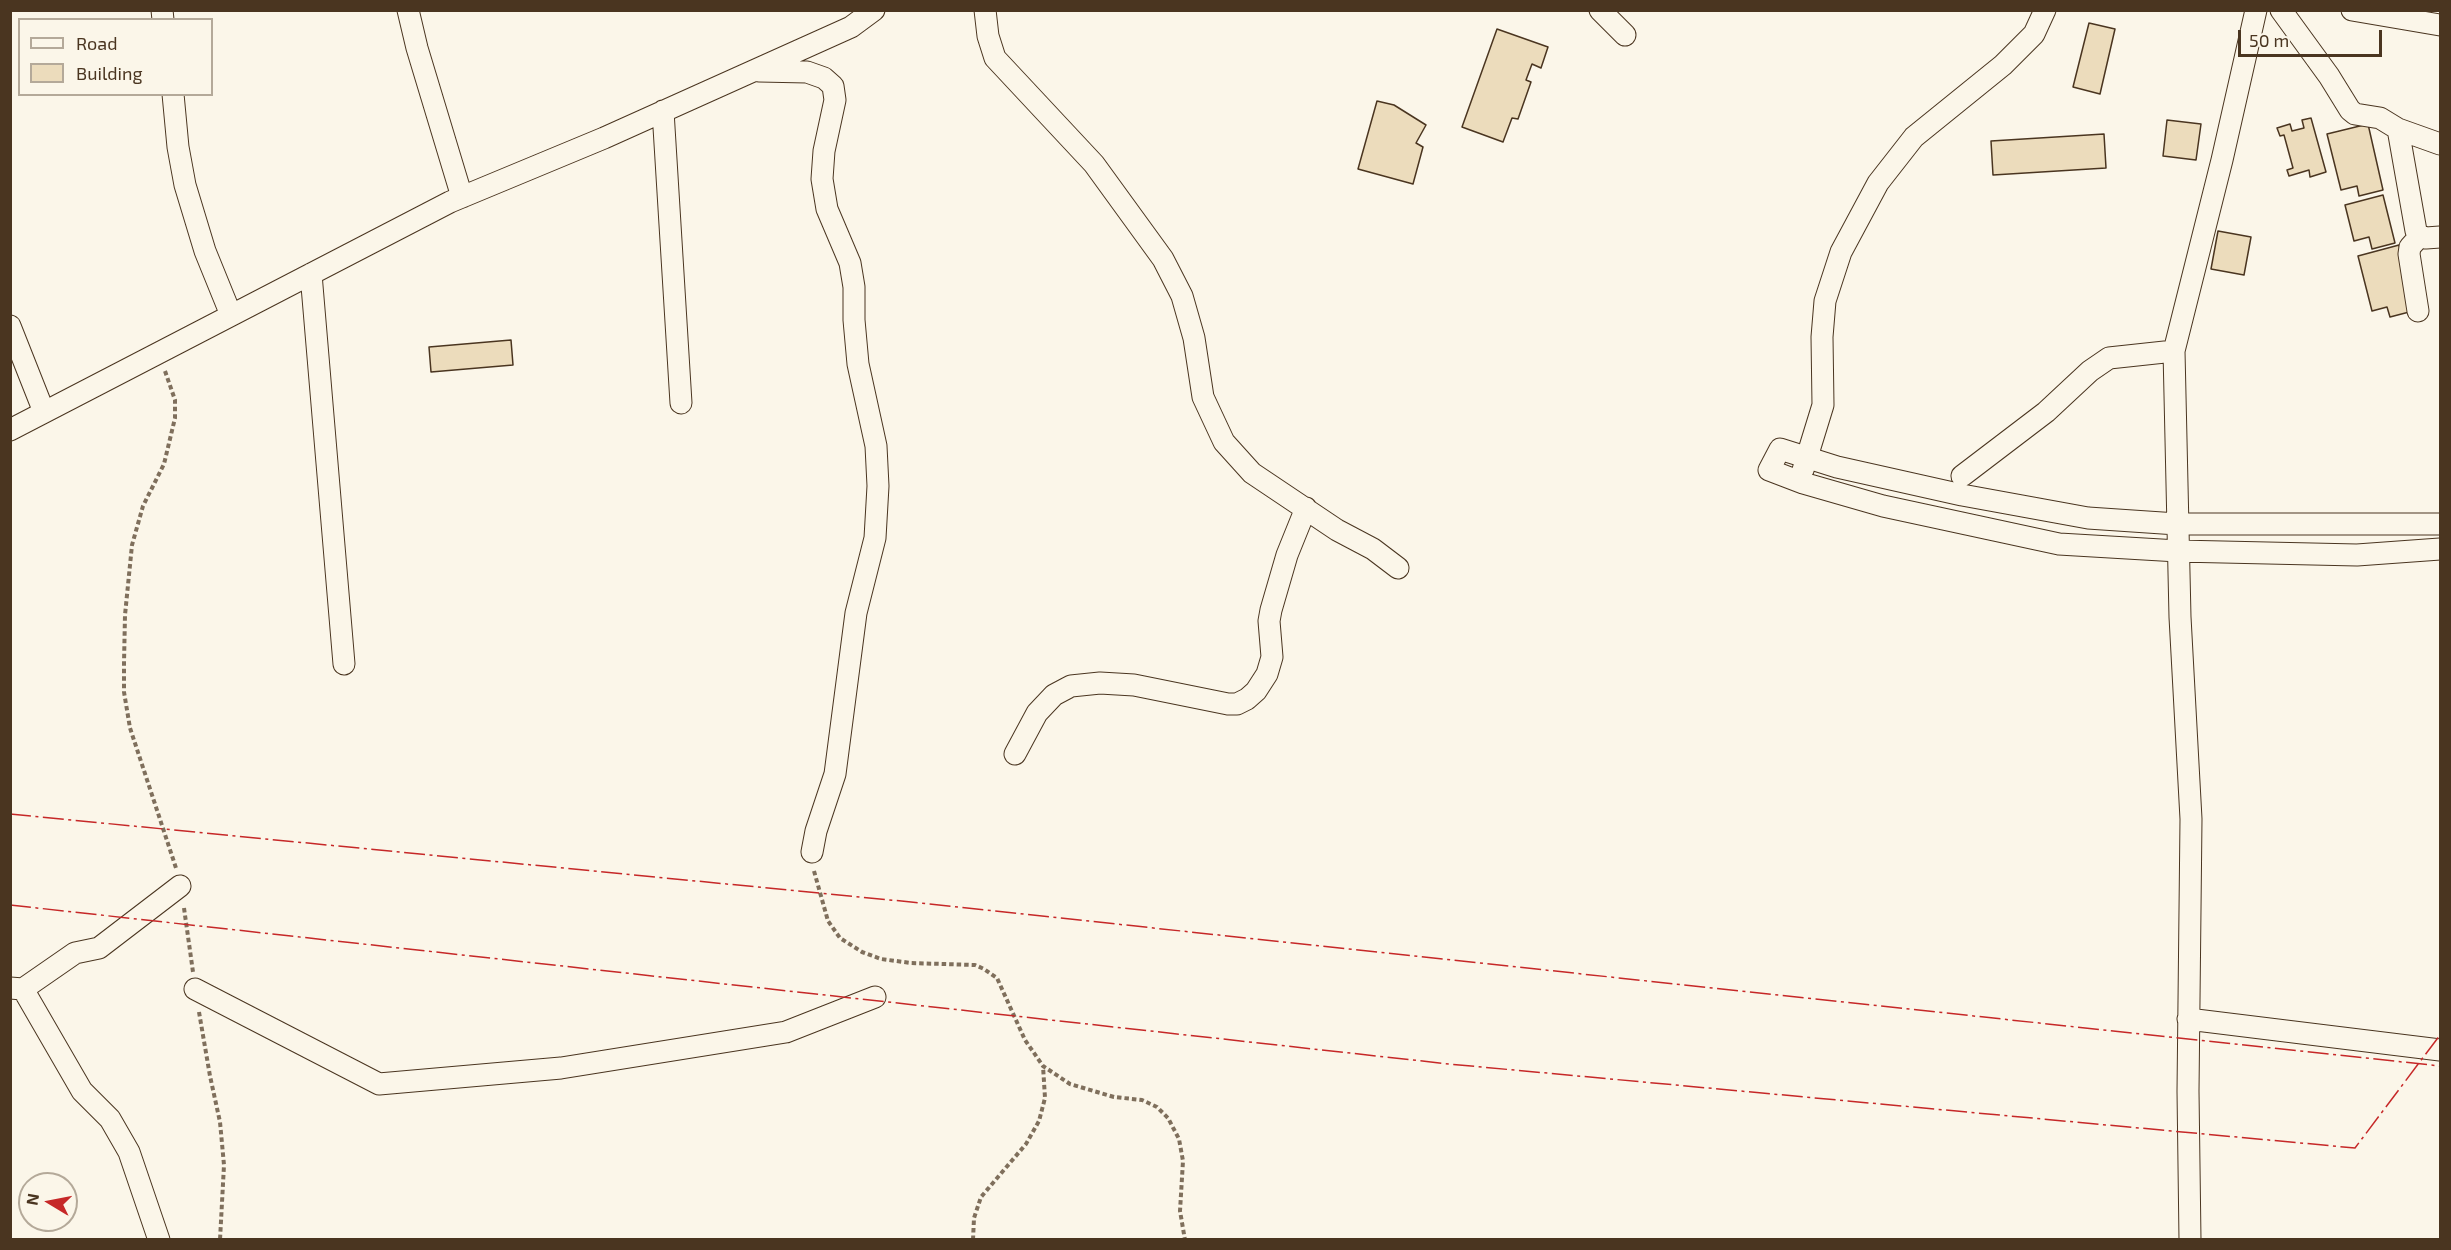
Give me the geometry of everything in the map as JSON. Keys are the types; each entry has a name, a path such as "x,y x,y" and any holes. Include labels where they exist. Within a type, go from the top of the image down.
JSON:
{"street":[{"path":"408,10 417,48 462,197"},
{"path":"10,430 462,197 604,138 851,27 874,10"},
{"path":"985,10 988,36 995,58 1094,164 1163,259 1182,296 1194,338 1203,397 1224,442 1252,473 1337,530 1373,549 1398,568"},
{"path":"1600,10 1625,35"},
{"path":"1799,482 1823,405 1822,337 1825,301 1842,252 1857,222 1878,183 1914,137 2003,65 2034,34 2045,10"},
{"path":"2190,1239 2188,1019 2192,819 2178,551 2174,351 2222,160 2256,10"},
{"path":"2281,10 2329,76 2350,110 2355,114 2380,118 2398,129 2440,144"},
{"path":"2352,10 2440,25"},
{"path":"753,71 807,72 824,78 832,86 835,100 824,151 822,180 826,209 850,263 854,287 858,364 876,446 878,486 875,538 856,613 835,774 816,831 812,852"},
{"path":"173,96 178,147 185,185 205,251 231,315"},
{"path":"663,111 681,403"},
{"path":"2398,129 2402,141 2415,231 2430,237"},
{"path":"2418,311 2409,254 2410,247 2430,237"},
{"path":"311,274 344,664"},
{"path":"10,326 44,412"},
{"path":"1962,476 2046,412 2090,371 2109,358 2174,351"},
{"path":"2440,524 2178,524 2088,518 1939,490 1837,467 1780,449 1769,470 1799,482 1883,506 2059,544 2178,551 2357,555 2440,549"},
{"path":"1015,754 1037,713 1054,695 1071,686 1100,683 1134,685 1228,704 1237,704 1247,699 1256,691 1267,674 1272,657 1269,621 1271,610 1287,555 1306,508"},
{"path":"159,1239 129,1152 110,1119 82,1091 17,988 75,953 99,948 180,886"},
{"path":"195,989 379,1084 561,1068 786,1032 875,998"},
{"path":"2188,1019 2440,1050"}],"path":[{"path":"157,354 175,400 175,418 164,464 143,506 132,545 125,615 124,692 130,728 180,886 195,989 220,1122 224,1165 220,1239"},
{"path":"812,852 814,873 823,909 840,938 862,952 881,959 911,963 975,965 984,969 997,978 1025,1040 1043,1066 1070,1084 1114,1097 1142,1100 1157,1107 1168,1118 1179,1138 1182,1161 1180,1211 1185,1239"},
{"path":"973,1239 974,1218 981,1197 1026,1144 1039,1121 1045,1098 1043,1066"}],"building":[{"path":"2089,23 2115,29 2100,94 2073,87"},
{"path":"1497,29 1548,47 1541,68 1532,64 1526,80 1531,82 1518,119 1512,118 1503,142 1462,127"},
{"path":"1377,101 1394,105 1426,125 1416,143 1423,147 1413,184 1358,169"},
{"path":"2311,118 2326,172 2310,177 2309,170 2289,176 2287,170 2293,168 2284,135 2280,136 2277,128 2290,124 2292,131 2304,128 2302,120"},
{"path":"2167,120 2201,124 2196,160 2163,156"},
{"path":"2368,124 2383,190 2359,196 2357,186 2341,190 2327,134"},
{"path":"2104,134 2106,168 1993,175 1991,141"},
{"path":"2383,195 2395,243 2372,249 2369,237 2354,241 2345,205"},
{"path":"2218,231 2251,237 2244,275 2211,269"},
{"path":"2399,245 2414,306 2413,311 2390,317 2387,307 2372,311 2358,256"},
{"path":"511,340 513,365 431,372 429,347"}],"power":[{"path":"10,814 911,902 2440,1066"},
{"path":"10,905 1449,1064 2355,1148 2440,1035"}]}
